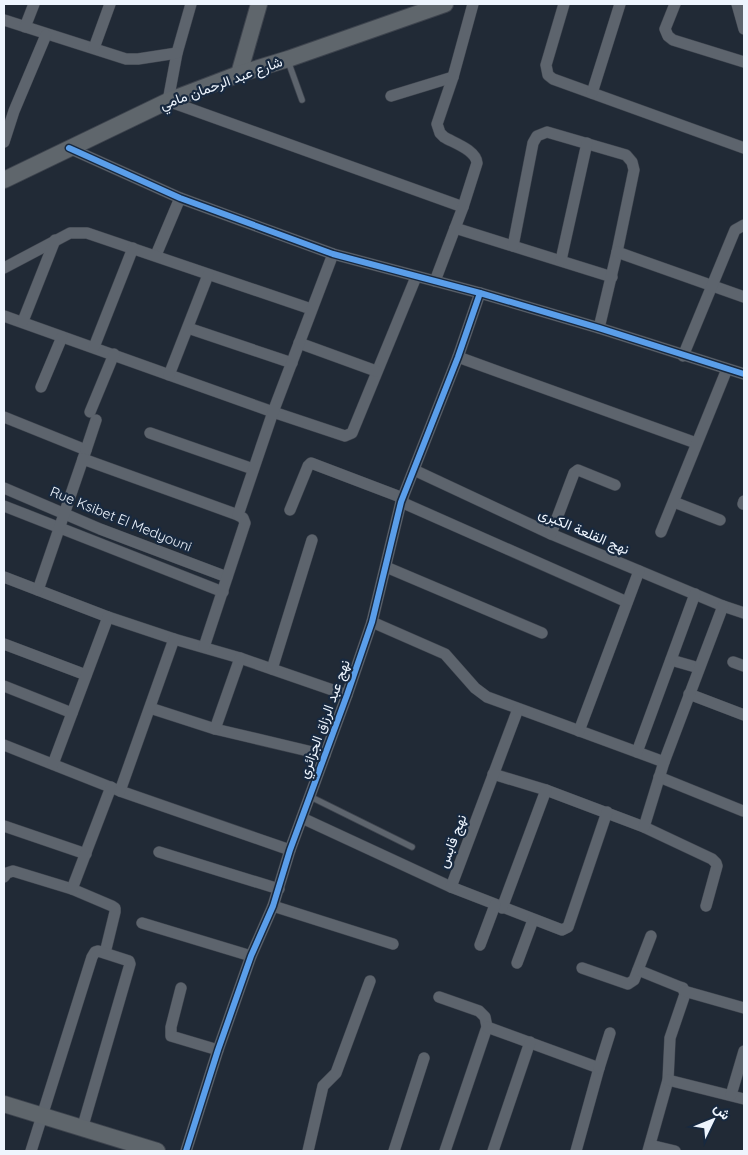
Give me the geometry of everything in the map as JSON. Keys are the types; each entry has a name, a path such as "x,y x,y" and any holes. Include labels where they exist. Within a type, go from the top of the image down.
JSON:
{"street":[{"path":"25,27 34,4"},
{"path":"94,48 110,4"},
{"path":"191,4 177,53 168,101 463,207"},
{"path":"239,74 260,4"},
{"name":"شارع عبد الرحمان مامي","path":"4,180 168,101 239,74 288,59 445,4"},
{"path":"435,282 463,207 477,159 474,154 444,137 437,124 453,77 473,4"},
{"path":"564,4 546,64 548,75 553,79 744,148"},
{"path":"592,93 620,4"},
{"path":"675,4 665,29 668,36 673,40 744,62"},
{"path":"737,4 744,28"},
{"path":"4,20 46,35 131,59 177,53"},
{"path":"4,142 9,109 46,35"},
{"path":"391,96 453,77"},
{"path":"513,246 533,143 537,136 547,132 626,155 632,162 634,170 612,277 599,328"},
{"path":"561,260 587,143"},
{"path":"69,148 180,198 332,254 480,293 744,374"},
{"path":"156,255 180,198"},
{"path":"683,356 735,230 744,225"},
{"path":"455,228 612,277"},
{"path":"4,268 55,240 70,234 87,233 311,309"},
{"path":"23,322 55,240"},
{"path":"94,347 133,248"},
{"path":"617,252 712,284 744,297"},
{"path":"238,515 273,412 332,254"},
{"path":"169,375 208,275"},
{"path":"5,320 23,322 342,436 350,434 416,277"},
{"name":"نهج عبد الرزاق الجزائري","path":"186,1151 218,1050 251,956 273,906 290,850 372,622 402,500 458,357 480,293"},
{"path":"188,328 292,363"},
{"path":"41,388 62,337"},
{"path":"299,343 376,371"},
{"path":"38,590 84,454 93,416 114,354"},
{"path":"458,357 696,443"},
{"path":"661,532 727,369"},
{"path":"4,417 84,454 244,518 246,523 204,647"},
{"path":"150,433 253,470"},
{"path":"290,510 308,466 311,463 402,500 627,602"},
{"name":"نهج القلعة الكبرى","path":"414,470 551,534 744,613"},
{"path":"551,534 574,473 578,470 615,485"},
{"name":"Rue Ksibet El Medyouni","path":"4,488 100,529 227,577"},
{"path":"674,502 720,520"},
{"path":"4,506 223,592"},
{"path":"272,670 312,540"},
{"path":"386,567 542,633"},
{"path":"579,731 639,571"},
{"path":"4,577 108,618 240,658 347,694"},
{"path":"637,752 695,594"},
{"path":"644,827 664,762 723,606"},
{"path":"53,764 108,618"},
{"path":"372,622 444,654 481,694 664,762"},
{"path":"72,889 150,708 174,639"},
{"path":"4,644 86,676"},
{"path":"215,729 240,658"},
{"path":"671,660 699,668"},
{"path":"4,686 72,713"},
{"path":"689,694 744,715"},
{"path":"150,708 215,729 325,754"},
{"name":"نهج قابس","path":"302,818 451,887 518,709"},
{"path":"4,745 116,789 290,850"},
{"path":"493,774 546,790 607,812 712,859 716,863 716,872 706,906"},
{"path":"659,777 743,811"},
{"path":"480,945 499,907 546,790"},
{"path":"451,887 558,930 566,929 607,812"},
{"path":"4,826 86,854"},
{"path":"159,852 279,889"},
{"path":"4,877 7,873 13,871 72,889 115,908 105,953"},
{"path":"273,906 393,944"},
{"path":"517,964 533,920"},
{"path":"142,923 251,956"},
{"path":"582,968 628,984 633,982 651,936"},
{"path":"31,1151 92,957 94,952 105,953 129,961 130,964 82,1129"},
{"path":"638,970 680,987 684,992 744,1008"},
{"path":"308,1151 323,1086 336,1073 370,981"},
{"path":"181,988 170,1027 171,1036 218,1050"},
{"path":"676,1151 649,1148 668,1080 670,1038 684,992"},
{"path":"439,997 479,1011 485,1017 487,1028 445,1151"},
{"path":"487,1028 599,1068"},
{"path":"576,1151 610,1033"},
{"path":"493,1151 530,1042"},
{"path":"731,1095 744,1050"},
{"path":"394,1151 424,1058"},
{"path":"668,1080 744,1099"},
{"path":"4,1104 82,1129 133,1148 157,1151"}],"lane":[{"path":"288,59 302,100"},
{"path":"310,796 412,847"}],"cycle path":[{"path":"69,148 180,198 333,254 480,293 744,374"},
{"path":"186,1151 218,1050 251,956 273,906 290,850 372,622 401,502 458,357 480,293"}]}
